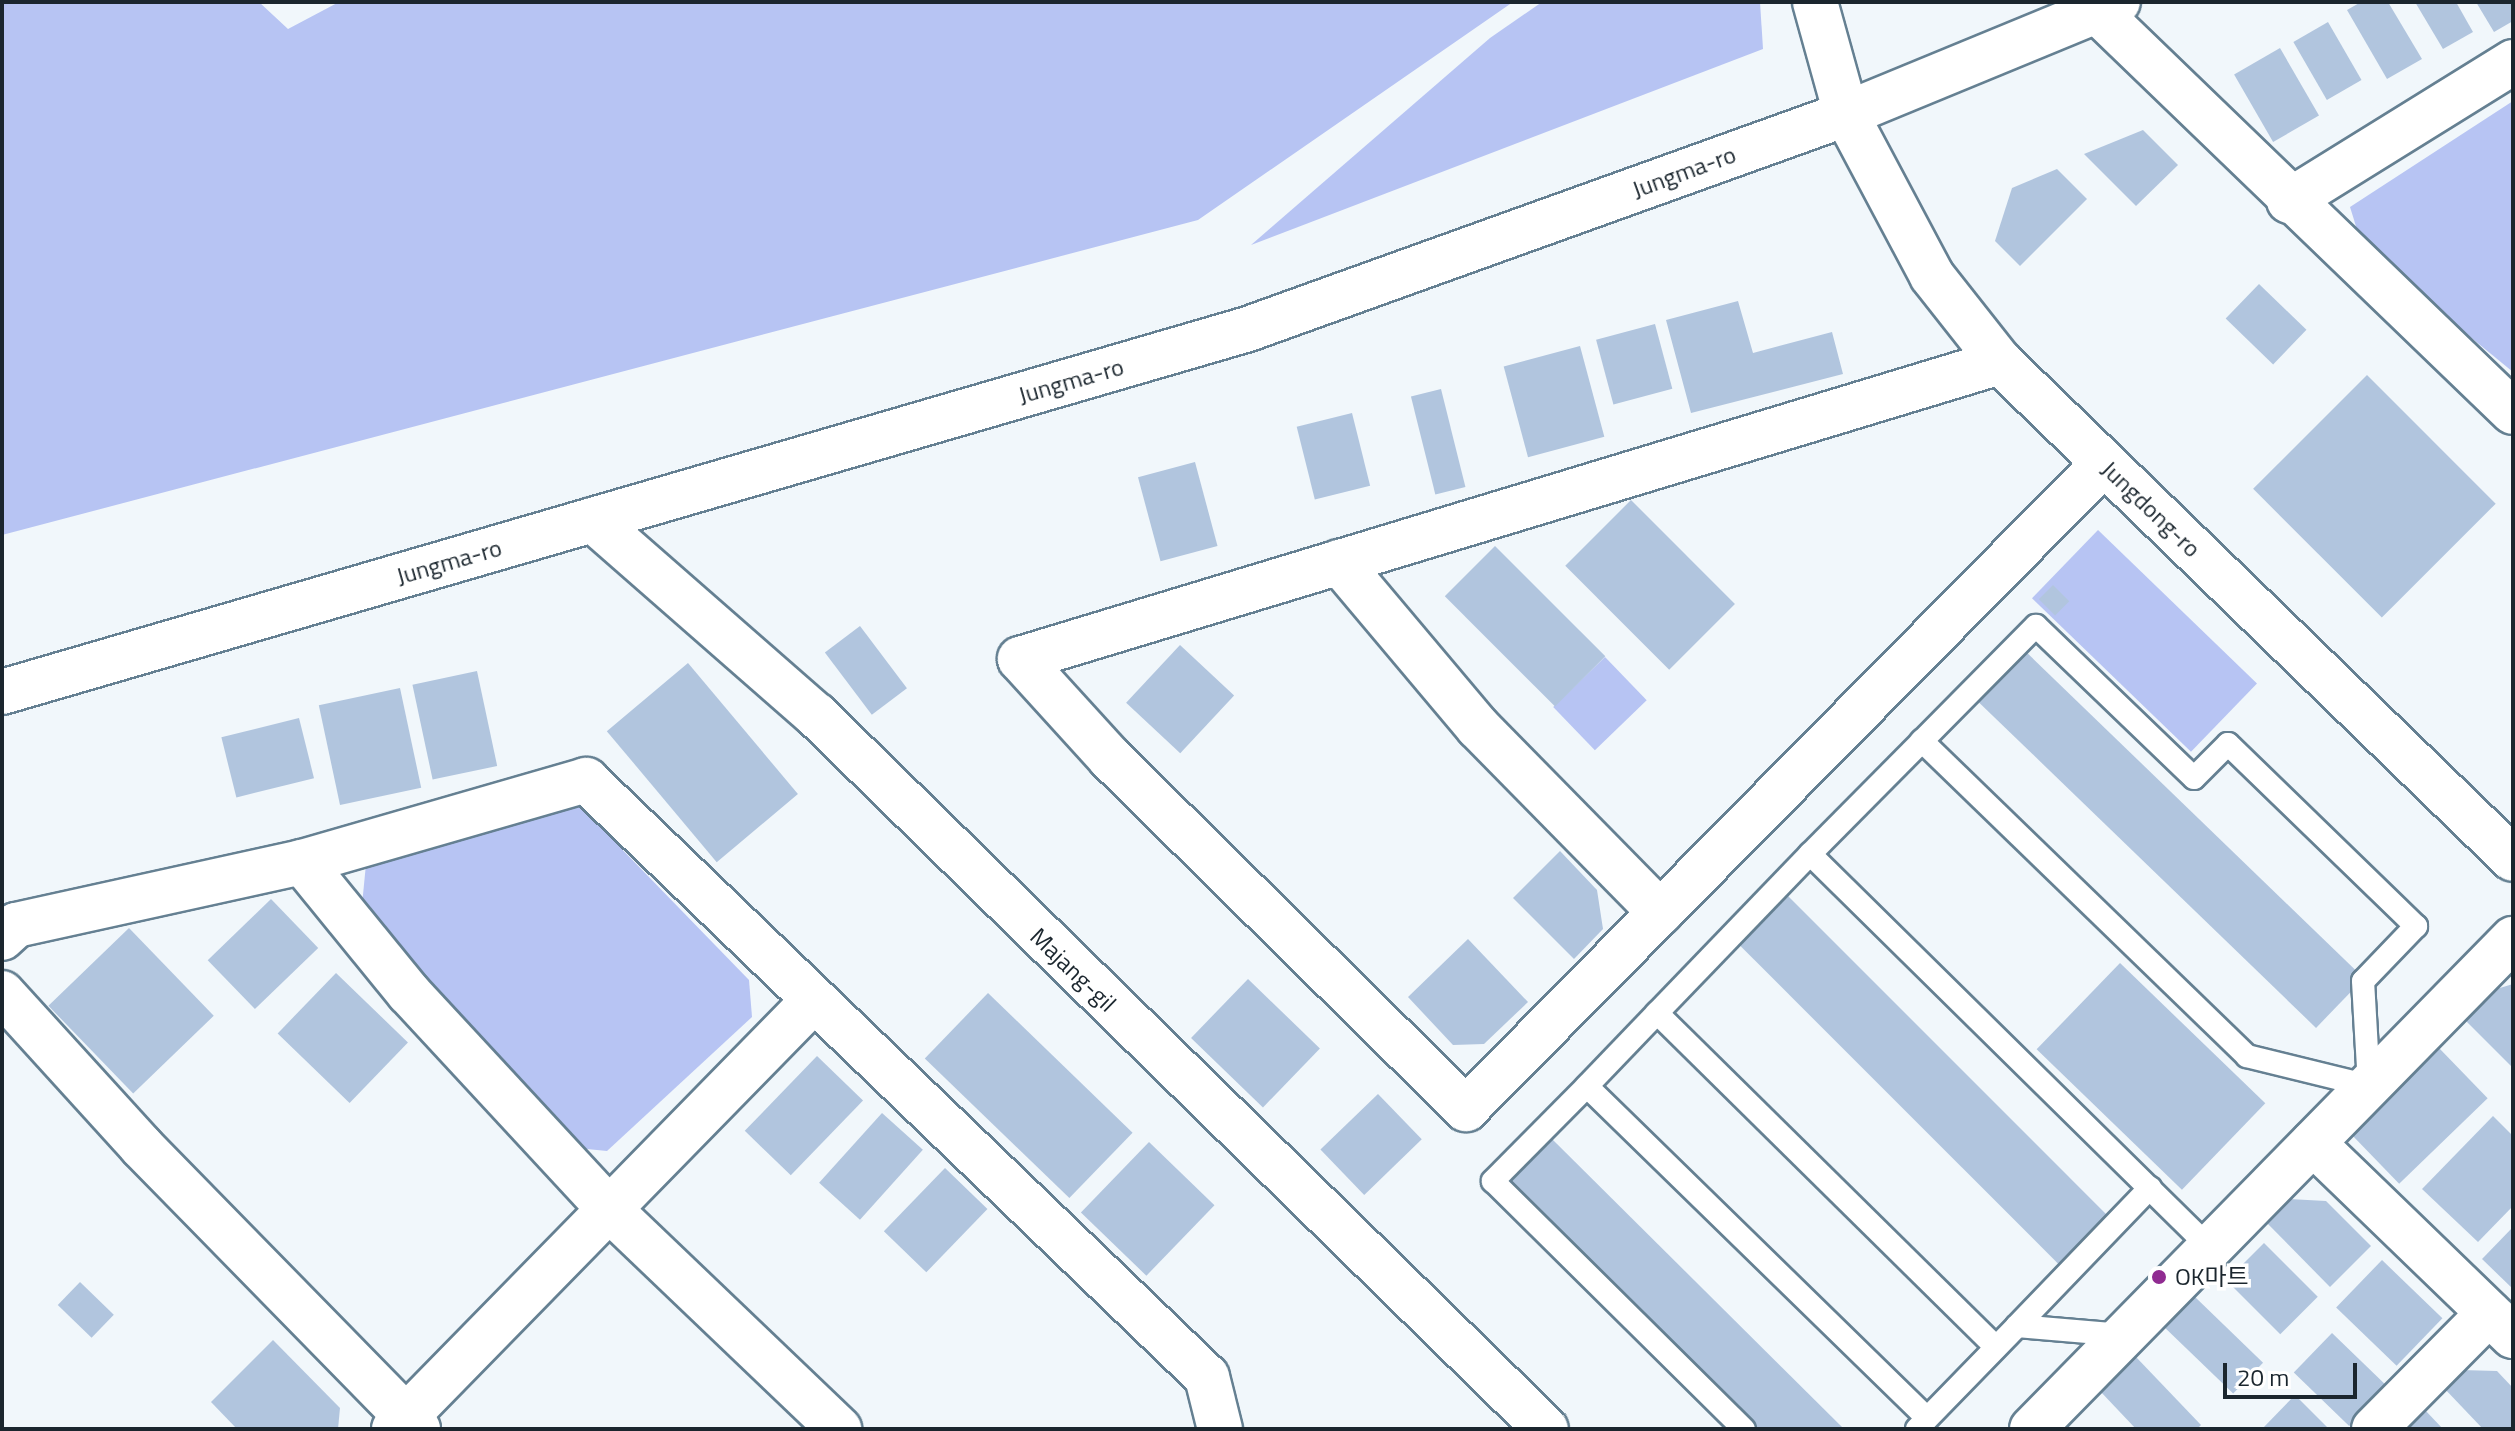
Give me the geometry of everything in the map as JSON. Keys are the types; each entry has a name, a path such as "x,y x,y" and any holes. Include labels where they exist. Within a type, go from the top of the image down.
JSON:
{"street":[{"name":"Jungdong-ro","path":"1815,2 1846,114 1932,276 2000,362 2513,859"},
{"name":"Jungma-ro","path":"2,692 1248,329 1846,114 2108,7"},
{"path":"2108,7 2289,201 2513,412"},
{"path":"2289,201 2513,62"},
{"path":"2000,362 1020,659 1110,758 1466,1109 2104,463"},
{"name":"Majang-gil","path":"593,520 816,715 1546,1429"},
{"path":"1339,562 1478,727 1660,912"},
{"path":"2,938 16,925 302,862 586,780 1207,1377 1220,1429"},
{"path":"302,862 409,993 608,1208 839,1429"},
{"path":"2032,1429 2513,939"},
{"path":"2,993 141,1146 406,1425 608,1208 813,1001"},
{"path":"2313,1143 2501,1324 2374,1429"}],"lane":[{"path":"1744,1429 1493,1181 1810,854 1922,741 2036,626 2194,778 2228,744 2416,926 2363,981 2369,1086 2247,1056 1922,741"},
{"path":"1810,854 2210,1248"},
{"path":"1657,1013 1996,1347"},
{"path":"1587,1086 1922,1424 2150,1188"},
{"path":"2017,1326 2124,1335"}],"shaded area":[{"path":"2,2 259,2 288,29 339,2 1513,2 1198,220 2,535"},
{"path":"1542,2 1760,2 1763,49 1251,245 1490,38"},
{"path":"2513,101 2513,372 2430,304 2359,236 2350,207"},
{"path":"2098,530 2257,684 2191,752 2032,598"},
{"path":"1605,657 1647,700 1595,750 1553,707"},
{"path":"578,804 749,980 752,1017 607,1151 577,1148 362,905 366,864"}],"building":[{"path":"2361,2 2388,2 2422,59 2387,79 2347,10"},
{"path":"2415,2 2456,2 2473,32 2443,49"},
{"path":"2476,2 2513,2 2513,21 2494,32"},
{"path":"2328,22 2362,80 2327,100 2293,42"},
{"path":"2280,48 2319,116 2273,142 2234,74"},
{"path":"2143,130 2178,165 2136,206 2084,154"},
{"path":"2057,169 2087,199 2020,266 1995,241 2012,188"},
{"path":"2259,284 2306,330 2273,364 2226,319"},
{"path":"1738,301 1753,353 1832,332 1843,374 1691,413 1666,320"},
{"path":"1655,324 1672,389 1613,405 1596,340"},
{"path":"1580,346 1604,437 1528,457 1504,366"},
{"path":"2367,375 2496,504 2382,618 2253,489"},
{"path":"1441,389 1465,487 1435,494 1411,396"},
{"path":"1352,413 1370,486 1315,500 1297,427"},
{"path":"1195,462 1218,546 1161,561 1138,477"},
{"path":"1631,500 1735,604 1669,670 1565,566"},
{"path":"1495,546 1605,656 1555,707 1445,596"},
{"path":"2053,585 2069,601 2055,615 2039,599"},
{"path":"860,626 907,688 872,715 825,652"},
{"path":"1180,645 1234,695 1180,753 1126,703"},
{"path":"2023,649 2364,978 2316,1028 1975,699"},
{"path":"688,663 798,794 717,862 607,731"},
{"path":"477,671 497,766 433,780 412,685"},
{"path":"400,688 421,788 340,805 319,705"},
{"path":"299,718 314,778 236,798 221,737"},
{"path":"1560,851 1597,890 1603,929 1574,959 1513,898"},
{"path":"1786,894 2108,1216 2060,1265 1737,943"},
{"path":"271,899 318,948 255,1009 208,960"},
{"path":"129,928 214,1016 133,1094 48,1006"},
{"path":"1468,939 1528,1002 1484,1044 1453,1045 1408,997"},
{"path":"2120,963 2265,1103 2182,1190 2037,1049"},
{"path":"336,973 408,1042 350,1103 278,1033"},
{"path":"1248,979 1320,1048 1263,1107 1191,1038"},
{"path":"2513,984 2513,1068 2463,1018 2490,991"},
{"path":"988,993 1133,1133 1069,1198 925,1058"},
{"path":"2439,1048 2488,1098 2399,1184 2351,1133"},
{"path":"817,1056 863,1100 791,1175 745,1131"},
{"path":"1378,1094 1422,1139 1364,1195 1320,1150"},
{"path":"882,1113 923,1150 860,1220 819,1183"},
{"path":"2493,1116 2513,1136 2513,1206 2478,1242 2422,1189"},
{"path":"1552,1139 1844,1429 1751,1429 1506,1186"},
{"path":"1149,1142 1214,1205 1146,1276 1081,1212"},
{"path":"945,1168 987,1209 926,1272 884,1231"},
{"path":"2289,1199 2326,1201 2371,1246 2330,1287 2266,1222"},
{"path":"2513,1227 2513,1289 2482,1259"},
{"path":"2264,1243 2318,1297 2280,1334 2227,1280"},
{"path":"2382,1260 2442,1318 2397,1366 2336,1307"},
{"path":"80,1282 114,1315 92,1338 58,1305"},
{"path":"2194,1296 2263,1363 2233,1394 2164,1327"},
{"path":"2332,1333 2387,1386 2349,1426 2294,1373"},
{"path":"273,1340 340,1408 338,1429 237,1429 211,1402"},
{"path":"2136,1357 2201,1425 2197,1429 2136,1429 2100,1391"},
{"path":"2461,1370 2497,1371 2513,1388 2513,1429 2483,1429 2443,1387"},
{"path":"2295,1395 2329,1429 2262,1429"},
{"path":"2424,1409 2443,1429 2402,1429"}],"place":[{"name":"OK마트","path":"2159,1277"}]}
